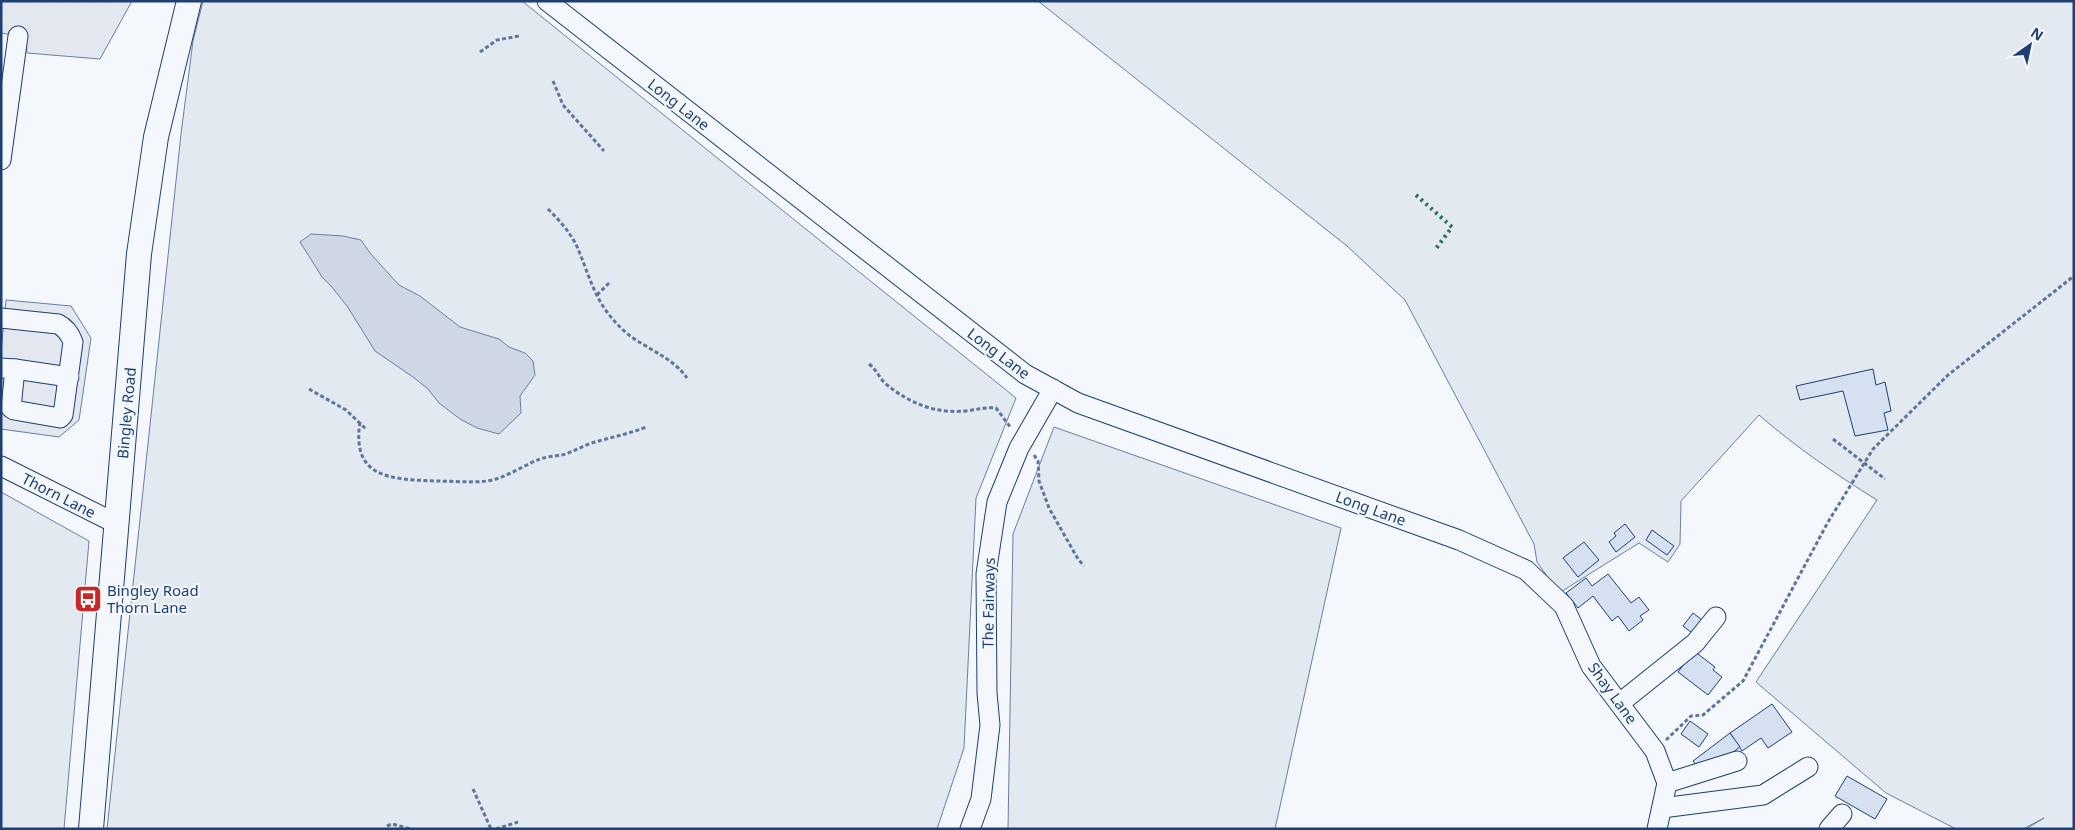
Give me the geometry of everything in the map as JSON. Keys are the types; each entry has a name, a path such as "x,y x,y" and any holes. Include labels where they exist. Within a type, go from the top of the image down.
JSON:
{"main road":[{"name":"Bingley Road","path":"91,829 139,254 156,138 189,1"}],"street":[{"name":"Long Lane","path":"547,1 1025,374 1078,403 1459,540 1526,570"},
{"path":"1,160 18,36"},
{"path":"1,318 58,324 66,328 73,342 69,377 65,411 60,418 11,408 8,368 69,377"},
{"name":"The Fairways","path":"970,829 981,799 990,725 987,693 986,574 997,502 1019,448 1053,389"},
{"name":"Thorn Lane","path":"1,466 117,524"},
{"name":"Shay Lane","path":"1526,570 1564,606 1591,666 1655,751 1667,782"},
{"path":"1620,703 1694,643 1716,618"},
{"path":"1657,829 1667,782 1737,761"},
{"path":"1662,808 1763,794 1808,768"},
{"path":"1829,829 1842,814"}],"path":[{"path":"480,52 497,40 518,36"},
{"path":"553,81 564,105 604,151"},
{"path":"548,209 578,248 597,295 608,312 624,330 639,342 679,366 687,378"},
{"path":"1655,751 1691,716 1703,715 1742,681 1828,522 1873,449 1948,375 2074,276"},
{"path":"597,295 610,282"},
{"path":"869,364 877,369 885,383 917,405 938,411 965,411 982,407 996,408 1013,430"},
{"path":"309,389 332,401 360,422 366,429"},
{"path":"360,422 358,435 360,447 366,463 379,474 396,479 449,481 489,481 542,459 565,454 592,443 628,435 646,427"},
{"path":"1833,439 1866,462 1885,479"},
{"path":"1030,451 1038,461 1039,481 1049,508 1078,559 1084,566"},
{"path":"473,789 491,829"},
{"path":"496,829 518,822"},
{"path":"387,826 392,824 412,829"}],"shaded area":[{"path":"1,1 132,1 100,59 27,53 26,37 1,33"},
{"path":"203,1 522,1 1016,398 976,498 964,748 937,829 107,829 181,134 193,41"},
{"path":"1038,1 2074,1 2074,829 2026,829 2044,818 2023,829 1956,829 1886,793 1756,682 1877,500 1816,460 1759,415 1681,501 1680,544 1668,562 1639,543 1559,593 1537,562 1534,544 1405,300 1347,246"},
{"path":"311,234 343,236 361,240 370,253 399,285 420,296 460,327 499,339 509,347 525,353 533,361 535,375 520,396 521,413 499,434 477,428 460,419 439,403 428,389 413,377 375,351 347,306 322,277 300,242"},
{"path":"6,300 71,306 91,338 79,420 59,437 1,429 1,352"},
{"path":"1054,427 1341,528 1275,829 1008,829 1013,534"},
{"path":"1,492 89,541 64,829 1,829"}],"building":[{"path":"1873,369 1876,385 1885,382 1891,411 1884,413 1888,430 1855,436 1843,391 1800,400 1796,386"},
{"path":"1625,524 1635,537 1616,552 1609,542 1616,536 1614,533"},
{"path":"1652,530 1674,546 1667,555 1646,540"},
{"path":"1584,542 1599,560 1578,577 1563,558"},
{"path":"1608,574 1631,603 1639,597 1649,610 1640,616 1643,620 1629,631 1618,616 1612,621 1593,596 1578,608 1566,593 1586,578 1592,586"},
{"path":"1693,613 1706,623 1696,636 1683,626"},
{"path":"1694,651 1715,667 1713,670 1722,677 1708,695 1678,672"},
{"path":"1772,704 1792,732 1768,748 1761,738 1742,751 1730,733"},
{"path":"1690,721 1708,734 1699,747 1681,734"},
{"path":"1730,733 1740,747 1720,762 1701,771 1693,761"},
{"path":"1847,776 1887,799 1875,819 1835,796"}],"hedge":[{"path":"1416,195 1452,227 1435,250"}],"place":[{"name":"Bingley Road Thorn Lane","path":"88,599"}]}
